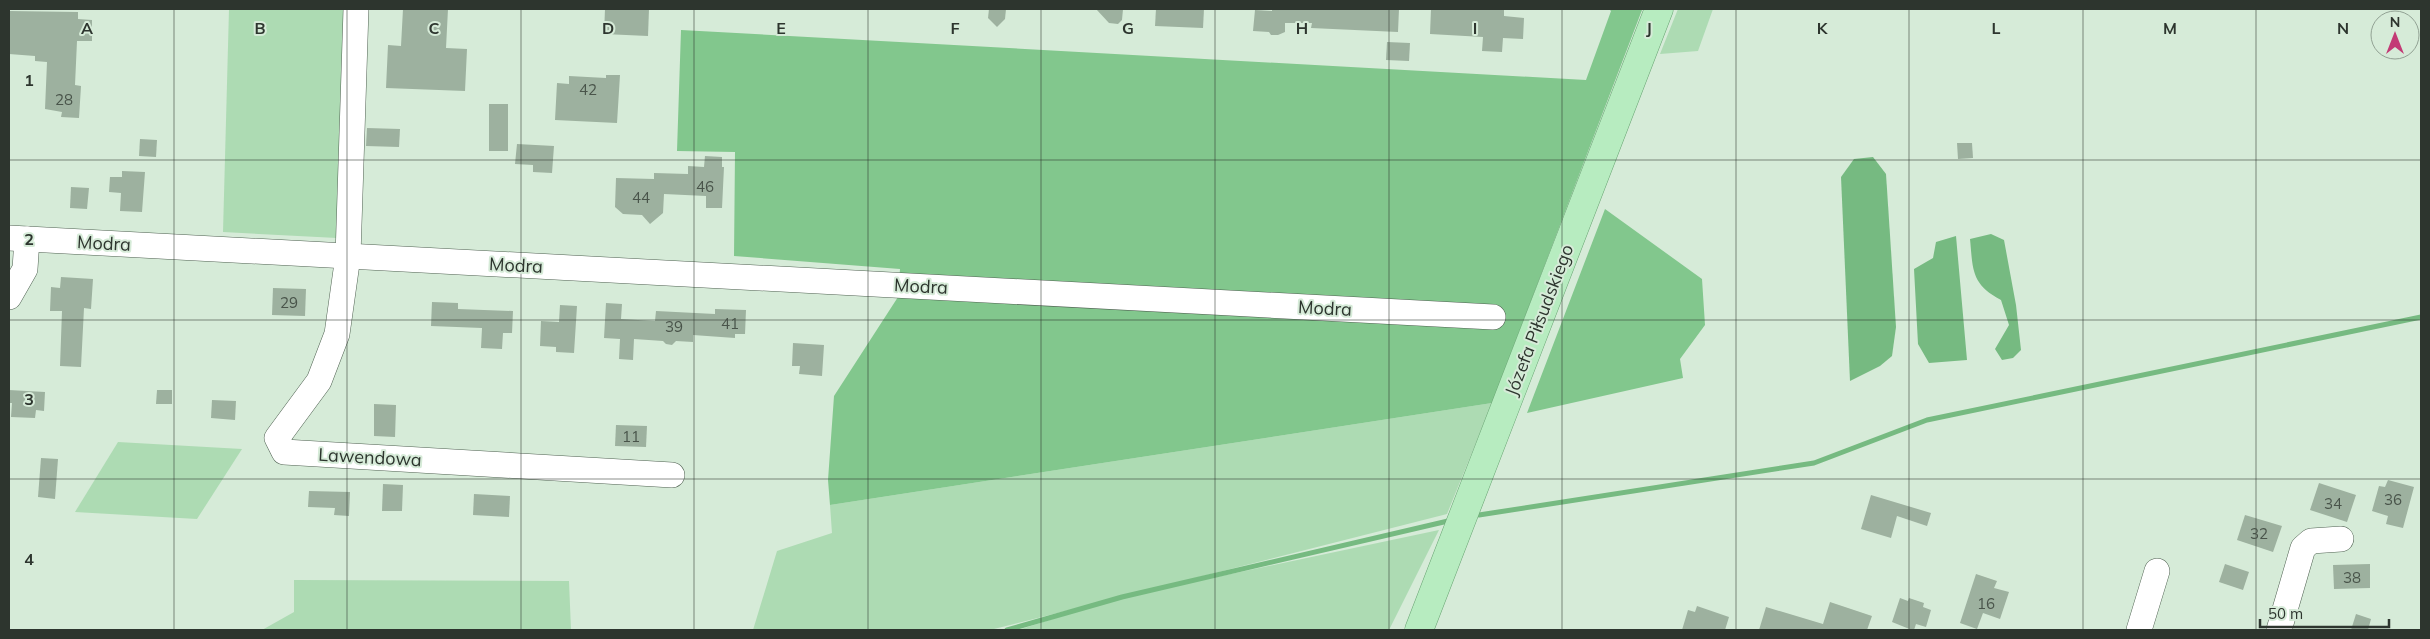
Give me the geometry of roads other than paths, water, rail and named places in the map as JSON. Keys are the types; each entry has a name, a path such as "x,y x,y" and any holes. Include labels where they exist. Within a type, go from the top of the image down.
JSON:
{"main road":[{"name":"Józefa Piłsudskiego","path":"1420,630 1659,9"}],"street":[{"path":"348,256 356,9"},
{"path":"9,296 26,270 18,239"},
{"name":"Modra","path":"18,239 1493,316"},
{"name":"Lawendowa","path":"348,256 337,334 320,381 277,438 284,452 672,475"},
{"path":"2279,630 2303,548 2311,541 2341,539"},
{"path":"2139,630 2156,571"}],"waterway":[{"path":"1479,515 1814,463 1927,420 2421,317"},
{"path":"1007,630 1122,597 1448,521"}]}
